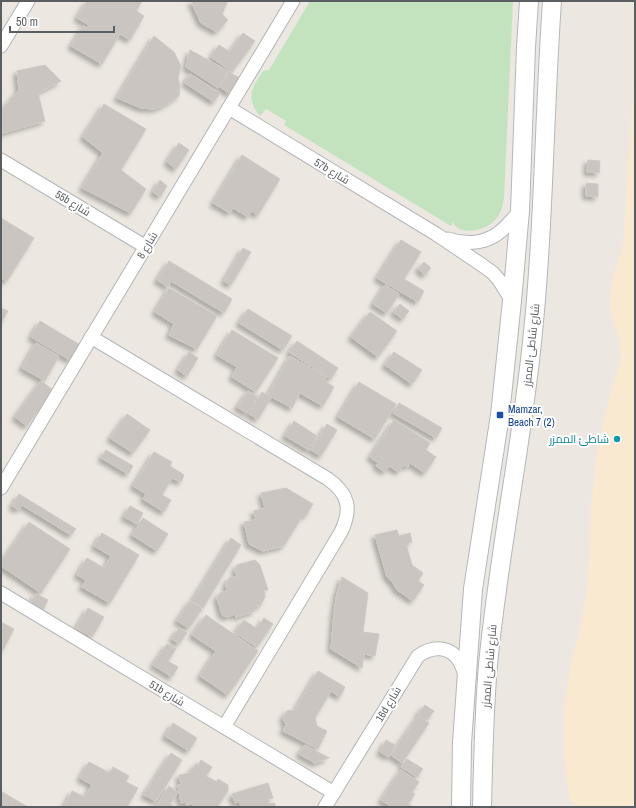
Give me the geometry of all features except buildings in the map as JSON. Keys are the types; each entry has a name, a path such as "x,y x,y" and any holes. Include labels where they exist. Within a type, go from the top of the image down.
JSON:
{"main road":[{"name":"شارع شاطئ الممزر","path":"461,807 462,744 473,589 500,415 520,211 529,1"},
{"name":"شارع شاطئ الممزر","path":"482,807 488,664 533,336 539,260 552,1"}],"street":[{"path":"1,46 28,1"},
{"name":"شارع 8","path":"1,488 293,1"},
{"name":"57b شارع","path":"229,108 436,234 492,273 499,280 512,301"},
{"name":"55b شارع","path":"1,160 146,247"},
{"name":"57b شارع","path":"436,234 461,243 475,243 486,240 502,231 520,211"},
{"path":"91,337 328,478 338,486 345,496 348,508 346,520 341,532 224,727"},
{"name":"51b شارع","path":"1,593 334,793"},
{"name":"16d شارع","path":"325,807 418,656 435,648 444,650 453,654 459,661 466,677"}],"green space":[{"path":"310,1 513,1 504,198 501,212 492,223 483,228 471,231 460,229 453,222 451,226 284,125 286,121 266,109 260,116 255,110 251,98 256,82 263,71 269,70"}],"sand":[{"name":"شاطئ الممزر","path":"635,65 635,807 573,807 569,796 564,755 564,711 570,667 581,625 588,583 591,507 597,452 608,402 621,360 620,342 610,308 610,297 613,276 623,245"}],"place":[{"name":"Mamzar, Beach 7 (2)","path":"500,415"},
{"name":"شاطئ الممزر","path":"617,439"}]}
